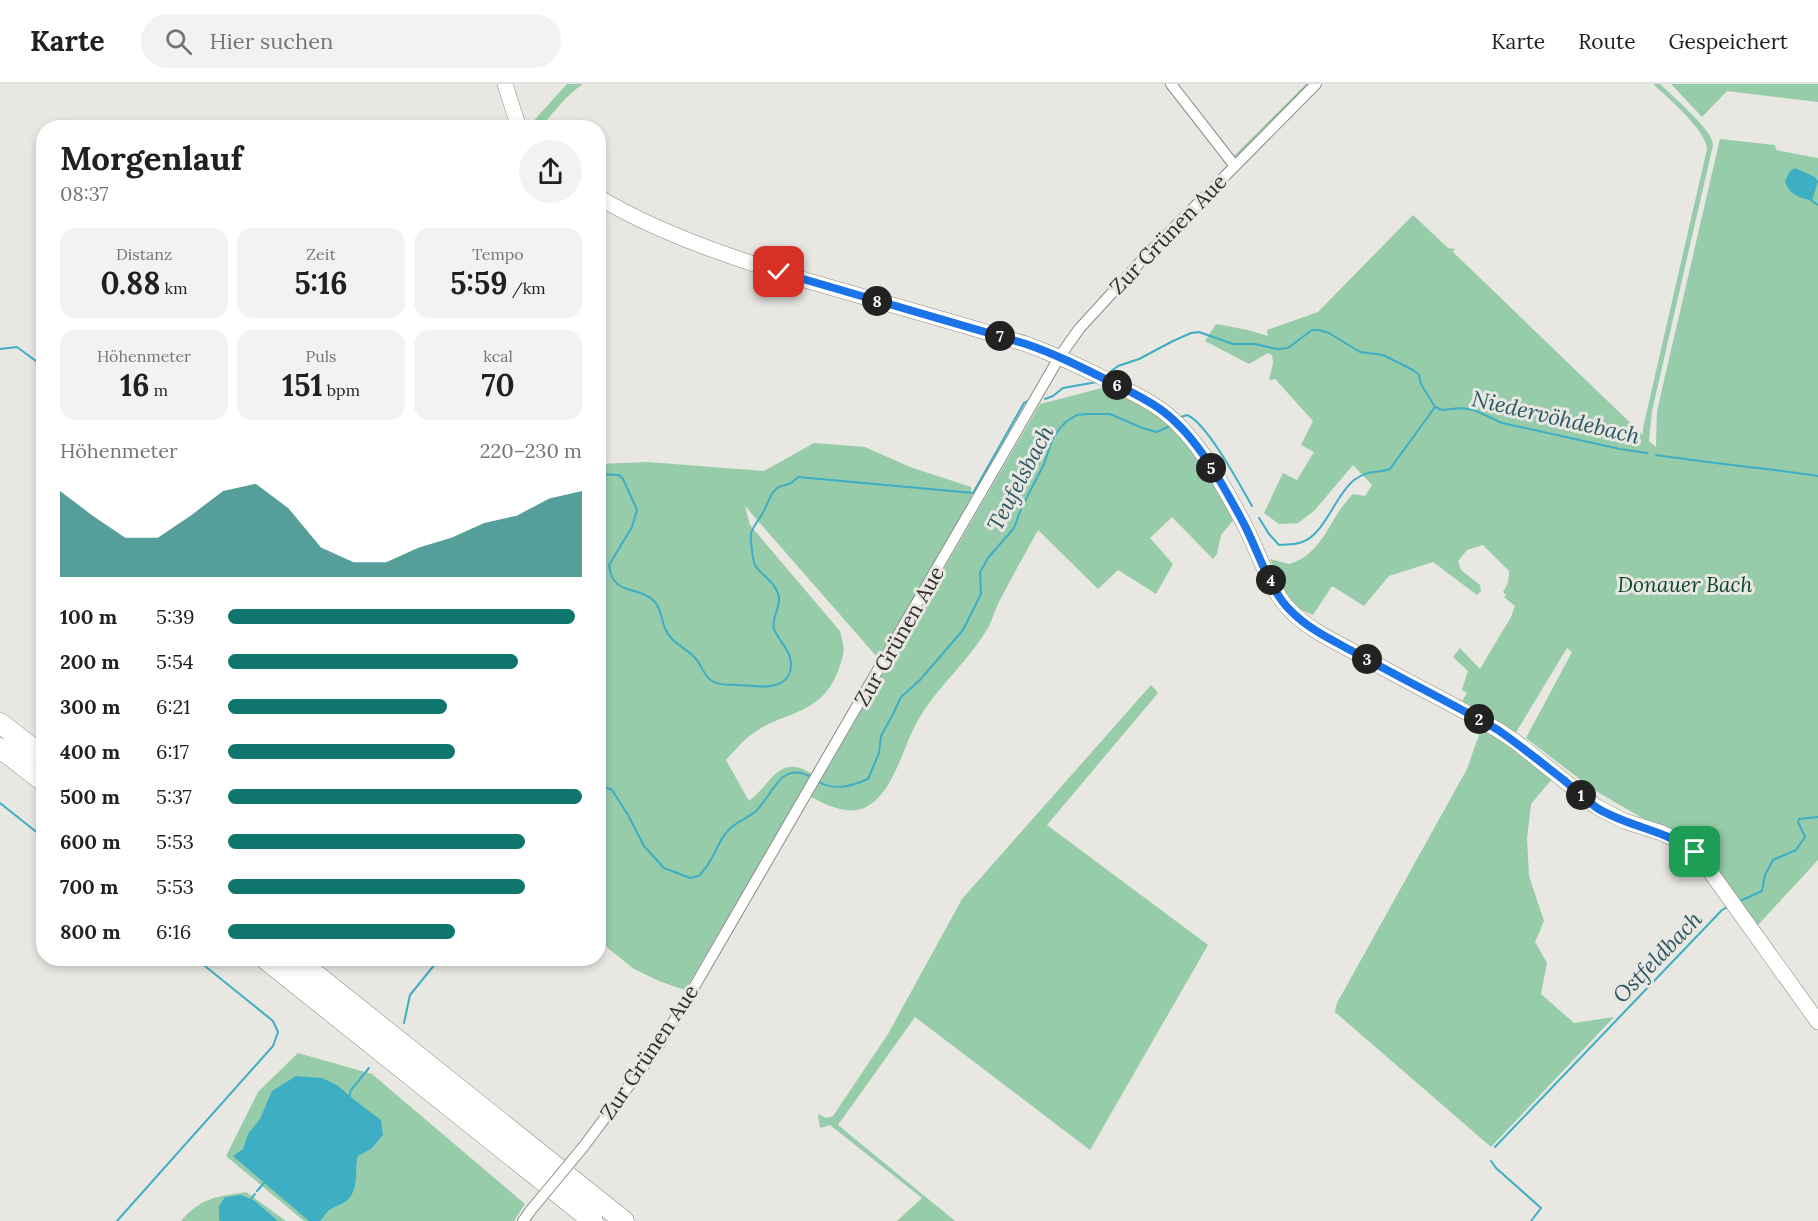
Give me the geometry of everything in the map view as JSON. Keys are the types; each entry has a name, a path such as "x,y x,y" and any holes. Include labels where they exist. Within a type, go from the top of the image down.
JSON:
{"highway":[{"path":"0,723 36,752"},
{"path":"0,748 36,776"},
{"path":"274,966 593,1221"},
{"path":"305,966 624,1221"}],"street":[{"path":"505,84 516,120"},
{"path":"1171,84 1234,165"},
{"name":"Zur Grünen Aue","path":"523,1221 584,1146 660,1044 1060,356 1079,329 1234,165 1316,84"},
{"path":"606,201 648,223 729,255 1060,356 1165,412 1197,447 1229,498 1276,592 1296,616 1314,630 1360,656 1498,730 1597,807 1624,821 1662,834 1687,846 1702,860 1818,1022"}],"green space":[{"path":"567,84 583,84 566,98 547,120 534,120"},
{"path":"1306,84 1310,84 1238,157 1233,158 1227,151 1234,156"},
{"name":"Donauer Bach","path":"1653,84 1660,84 1691,113 1706,131 1713,145 1652,411 1649,441 1656,447 1657,411 1720,139 1775,145 1776,150 1818,158 1818,860 1757,926 1744,908 1656,826 1594,790 1526,738 1572,652 1567,648 1515,734 1462,701 1467,693 1462,690 1468,671 1453,657 1460,648 1480,669 1511,617 1515,606 1504,597 1506,595 1503,592 1508,583 1509,571 1483,545 1467,550 1458,561 1461,570 1480,585 1481,591 1477,595 1433,562 1389,576 1364,606 1332,586 1313,615 1295,607 1282,589 1270,559 1289,564 1301,559 1318,544 1353,494 1365,496 1372,485 1353,465 1314,511 1298,523 1279,524 1264,513 1283,473 1297,480 1314,452 1301,445 1313,421 1276,379 1269,380 1273,363 1272,355 1268,353 1249,364 1205,341 1216,324 1268,336 1267,330 1318,312 1413,215 1448,248 1455,249 1453,252 1643,435 1707,149 1701,133 1694,124"},
{"path":"1671,84 1818,84 1818,102 1727,91 1702,117"},
{"path":"1106,387 1146,407 1167,422 1187,443 1204,467 1235,518 1221,535 1217,554 1213,559 1172,517 1150,538 1173,564 1156,594 1118,570 1098,589 1038,530 997,606 988,628 917,722 898,766 879,797 864,808 848,810 833,807 811,797 1040,404"},
{"path":"814,443 865,447 910,467 971,487 972,498 878,658 745,506 750,525 840,631 843,655 831,686 822,696 801,710 764,726 752,734 726,760 749,801 776,773 783,769 801,768 812,774 685,990 634,969 606,947 606,464 648,462 764,471"},
{"path":"1151,685 1158,693 1047,825 1208,945 1090,1150 915,1017 838,1125 955,1221 897,1221 922,1198 830,1125 820,1128 818,1114 826,1118 833,1116 888,1034 962,899"},
{"path":"1480,732 1489,732 1552,779 1531,804 1527,839 1529,876 1544,921 1535,942 1547,963 1541,994 1574,1023 1614,1017 1491,1147 1335,1012 1337,1003 1467,769"},
{"path":"298,1053 372,1074 525,1204 514,1221 304,1221 226,1156 258,1092"},
{"path":"246,1192 286,1221 181,1221 196,1207 210,1199"}],"water":[{"path":"1795,168 1815,177 1818,181 1812,201 1795,195 1787,186 1785,181 1790,171"},
{"path":"296,1076 322,1078 337,1085 381,1120 383,1135 371,1149 358,1156 352,1194 345,1202 329,1210 320,1221 309,1221 233,1156 243,1149 248,1134 260,1119 272,1091"},
{"path":"241,1195 255,1201 278,1221 219,1220 219,1206 225,1197"}],"waterway":[{"path":"1812,201 1818,205"},
{"name":"Niedervöhdebach","path":"1110,372 1118,366 1139,359 1191,333 1199,332 1233,344 1255,344 1277,349 1288,348 1312,330 1319,330 1329,333 1360,352 1383,355 1413,370 1419,375 1421,384 1435,407 1442,410 1461,408 1474,410 1502,423 1647,453"},
{"name":"Niedervöhdebach","path":"0,349 17,347 36,361"},
{"name":"Niedervöhdebach","path":"1045,399 1063,388 1097,382"},
{"name":"Niedervöhdebach","path":"606,474 619,475 623,479 637,510 632,527 609,565 615,582 655,602 668,634 696,659 712,681 718,684 770,686 778,684 789,675 791,661 774,629 779,602 778,592 755,565 751,536 775,490 798,477 973,493 1024,403 1030,400"},
{"name":"Teufelsbach","path":"1259,518 1279,545 1297,544 1308,540 1322,525 1340,496 1354,480 1368,473 1390,469 1435,407"},
{"name":"Teufelsbach","path":"819,782 831,786 844,786 868,779 879,753 881,736 901,697 920,680 963,630 981,594 980,572 988,558 1014,528 1044,464 1053,438 1060,428 1077,415 1087,414 1110,414 1157,432 1170,426"},
{"name":"Teufelsbach","path":"1181,417 1187,415 1204,430 1223,456 1252,506"},
{"name":"Niedervöhdebach","path":"1656,455 1818,476"},
{"name":"Teufelsbach","path":"606,787 612,790 644,846 664,868 690,878 699,876 729,829 756,811 779,781 792,773 811,777"},
{"path":"0,803 36,832"},
{"name":"Ostfeldbach","path":"1740,901 1762,891 1765,875 1773,860 1796,850 1805,837 1798,822 1799,819 1818,817"},
{"name":"Ostfeldbach","path":"1495,1147 1722,910 1729,906"},
{"path":"117,1221 273,1046 278,1032 273,1021 205,966"},
{"name":"Teufelsbach","path":"404,1023 410,995 434,966"},
{"name":"Teufelsbach","path":"349,1098 351,1090 369,1068"},
{"path":"1491,1161 1541,1208 1531,1221"},
{"name":"Teufelsbach","path":"257,1191 265,1182"},
{"name":"Teufelsbach","path":"250,1200 255,1194"}],"route":[{"path":"779,272 1026,344 1060,356 1148,401 1165,412 1197,447 1243,522 1276,592 1288,608 1304,623 1498,730 1597,807 1624,821 1680,842 1695,852"}]}
